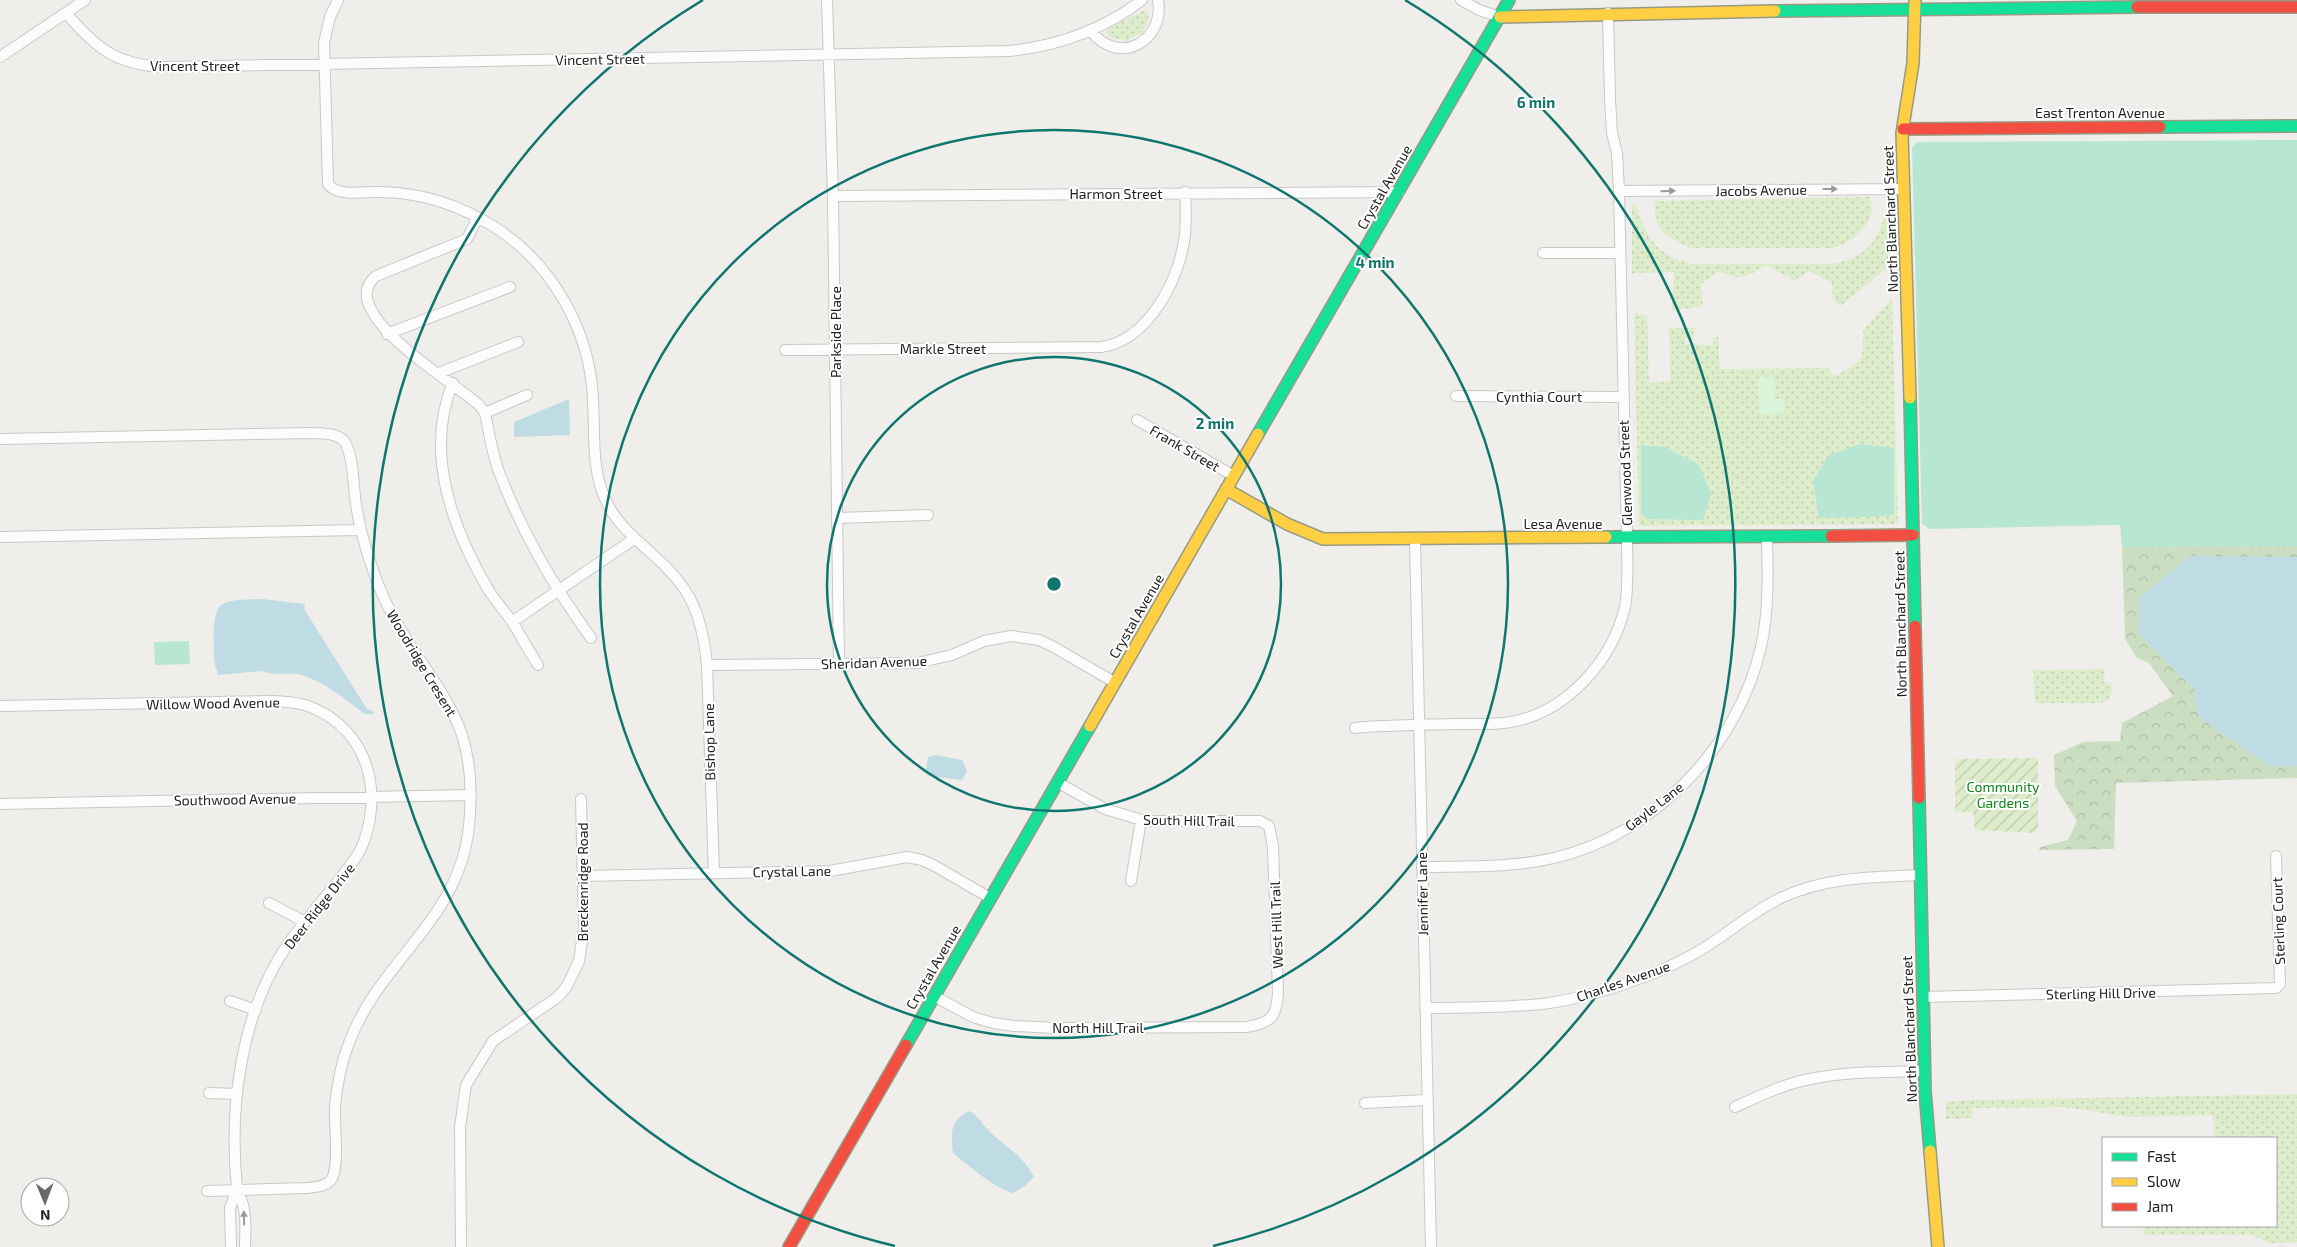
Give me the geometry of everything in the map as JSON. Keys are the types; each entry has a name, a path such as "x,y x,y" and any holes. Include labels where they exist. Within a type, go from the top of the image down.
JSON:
{"street":[{"path":"0,57 85,0"},
{"path":"324,64 324,43 327,26 338,0"},
{"name":"Parkside Place","path":"828,0 833,196 839,664"},
{"name":"Vincent Street","path":"66,13 98,47 123,60 136,64 164,67 1008,51 1037,48 1090,30 1142,0"},
{"path":"1090,30 1105,46 1131,47 1145,39 1155,26 1158,0"},
{"path":"1461,0 1479,10 1500,17 1915,5 2297,7"},
{"name":"Crystal Avenue","path":"789,1247 1509,0"},
{"name":"North Blanchard Street","path":"1915,5 1912,63 1903,129 1903,188 1925,1070 1938,1247"},
{"name":"Glenwood Street","path":"1354,728 1495,724 1522,720 1556,704 1578,687 1605,655 1621,619 1627,592 1627,538 1619,191 1617,154 1612,133 1608,13"},
{"name":"Bishop Lane","path":"324,64 328,128 328,184 332,190 339,193 384,192 414,195 447,204 478,217 507,236 536,262 552,282 571,312 586,351 591,378 594,448 599,482 611,511 634,539 679,580 697,612 704,639 707,665 714,873"},
{"name":"East Trenton Avenue","path":"1903,129 2297,126"},
{"name":"Jacobs Avenue","path":"1619,191 1903,188"},
{"name":"Harmon Street","path":"833,196 1185,192 1399,192"},
{"name":"Markle Street","path":"785,350 1101,347 1116,344 1128,339 1138,331 1159,303 1175,270 1183,245 1186,216 1185,192"},
{"path":"478,217 467,239 376,276 368,282 366,290 368,310 387,334 453,383 480,406 485,413 499,473 529,540 558,592 591,638"},
{"path":"1543,253 1620,253"},
{"path":"387,334 510,287"},
{"path":"439,373 518,342"},
{"path":"453,383 445,401 441,423 441,452 446,490 475,564 489,590 512,622 538,665"},
{"path":"485,413 527,395"},
{"name":"Cynthia Court","path":"1456,396 1623,397"},
{"name":"Frank Street","path":"1137,420 1234,476"},
{"name":"Woodridge Cresent","path":"0,439 310,433 338,437 346,445 361,530 387,605 443,695 462,734 466,748 470,795 466,847 449,893 426,930 380,983 353,1032 339,1078 334,1168 330,1180 321,1186 307,1188 237,1190"},
{"name":"Lesa Avenue","path":"1226,489 1287,524 1317,538 1348,541 1913,536"},
{"path":"837,518 928,515"},
{"path":"0,538 361,530"},
{"name":"Gayle Lane","path":"1422,867 1498,865 1554,858 1582,850 1619,833 1671,796 1693,774 1724,733 1742,701 1753,675 1766,619 1768,538"},
{"path":"512,622 634,539"},
{"name":"Jennifer Lane","path":"1415,540 1431,1247"},
{"name":"Sheridan Avenue","path":"707,665 917,663 938,660 984,641 1012,636 1039,640 1114,682"},
{"name":"Willow Wood Avenue","path":"0,706 274,701 295,703 321,712 349,734 367,766 372,797"},
{"name":"South Hill Trail","path":"1057,782 1106,809 1141,820 1166,822 1260,821 1269,826"},
{"name":"Southwood Avenue","path":"0,804 470,795"},
{"name":"Deer Ridge Drive","path":"231,1247 230,1208 237,1190 237,1094 247,1038 256,1010 283,952 349,869 360,851 371,818 372,797"},
{"name":"Breckenridge Road","path":"461,1247 460,1126 466,1085 493,1040 510,1027 553,1001 567,986 574,974 582,948 581,798"},
{"path":"1131,881 1141,820"},
{"name":"West Hill Trail","path":"1267,1022 1275,1012 1278,992 1273,847 1269,826"},
{"name":"Sterling Court","path":"2276,856 2279,986"},
{"name":"Crystal Lane","path":"583,876 830,871 907,857 922,860 935,866 990,898"},
{"name":"Charles Avenue","path":"1425,1008 1500,1007 1543,1004 1606,990 1679,961 1717,940 1764,907 1808,886 1850,878 1920,875"},
{"path":"269,903 305,922"},
{"name":"Sterling Hill Drive","path":"1923,997 2230,990 2279,986"},
{"name":"North Hill Trail","path":"934,996 972,1017 1014,1026 1211,1028 1246,1027 1267,1022"},
{"path":"230,1001 256,1010"},
{"path":"1735,1107 1788,1084 1809,1079 1837,1074 1925,1070"},
{"path":"209,1093 237,1094"},
{"path":"1364,1103 1427,1100"},
{"path":"207,1191 237,1190"},
{"name":"Deer Ridge Drive","path":"237,1190 244,1208 245,1247"}],"green space":[{"path":"1144,10 1148,13 1148,21 1142,33 1125,41 1107,36 1106,30"},
{"path":"2297,140 2297,546 2122,547 2120,525 1930,529 1922,524 1912,148 1917,142"},
{"path":"1869,197 1871,214 1863,229 1848,241 1832,248 1690,248 1667,236 1659,226 1655,217 1654,201"},
{"path":"1890,200 1891,264 1841,306 1833,300 1832,283 1810,271 1791,282 1790,276 1785,276 1766,265 1743,277 1733,277 1720,271 1701,284 1703,306 1697,305 1699,307 1672,310 1674,272 1632,273 1632,204 1635,203 1648,235 1654,243 1670,256 1680,260 1693,264 1831,264 1856,256 1872,243 1882,225"},
{"path":"1892,299 1898,524 1639,526 1634,313 1647,316 1649,383 1670,381 1669,328 1695,328 1693,338 1685,338 1685,344 1713,345 1713,338 1719,337 1719,369 1829,368 1832,375 1836,376 1857,363 1860,359 1863,349 1863,330"},
{"path":"1774,377 1775,399 1784,399 1784,413 1759,414 1758,378"},
{"path":"1861,444 1894,448 1894,511 1889,516 1819,518 1813,481 1829,455"},
{"path":"1641,445 1665,447 1698,464 1711,493 1703,520 1647,519 1641,513"},
{"path":"2297,546 2297,557 2190,557 2138,633 2194,688 2199,717 2271,766 2297,766 2297,778 2116,783 2114,849 2039,850 2040,847 2068,840 2077,821 2055,786 2054,755 2083,742 2120,741 2122,723 2173,696 2149,663 2137,658 2125,639 2122,547"},
{"path":"189,641 190,664 155,665 154,642"},
{"path":"2104,669 2105,682 2111,683 2111,690 2109,698 2101,703 2035,703 2033,670"},
{"name":"Community Gardens","path":"2038,758 2038,827 2035,833 1975,830 1973,812 1955,812 1955,759"},
{"path":"2297,1094 2297,1242 2271,1243 2252,1235 2144,1235 2143,1227 2277,1227 2277,1137 2214,1137 2213,1115 2132,1117 2064,1107 1972,1108 1972,1118 1946,1119 1946,1102"}],"water":[{"path":"569,399 570,435 514,437 514,422"},
{"path":"2190,556 2297,557 2297,766 2271,767 2199,717 2194,688 2138,633 2139,598"},
{"path":"262,599 305,604 304,609 367,709 373,711 373,714 365,714 325,685 297,674 263,671 218,675 215,665 214,643 214,625 217,610 224,603"},
{"path":"936,755 962,760 967,771 962,780 928,776 926,770 928,757"},
{"path":"969,1111 1024,1162 1034,1177 1025,1186 1013,1193 1006,1190 982,1176 953,1153 953,1128 958,1119"}],"traffic: fast":[{"path":"1258,434 1509,0"},
{"path":"1775,11 2137,7"},
{"path":"2160,127 2297,126"},
{"path":"1910,398 1915,626"},
{"path":"1606,537 1831,536"},
{"path":"906,1045 1090,726"},
{"path":"1919,798 1925,1091 1930,1151"}],"traffic: slow":[{"path":"1910,398 1902,133 1913,63 1915,0"},
{"path":"1500,17 1775,11"},
{"path":"1090,726 1258,434"},
{"path":"1226,489 1287,524 1323,539 1606,537"},
{"path":"1930,1151 1938,1247"}],"traffic: jam":[{"path":"2137,7 2297,7"},
{"path":"1903,129 2160,127"},
{"path":"1831,536 1913,535"},
{"path":"1915,626 1919,798"},
{"path":"789,1247 906,1045"}]}
